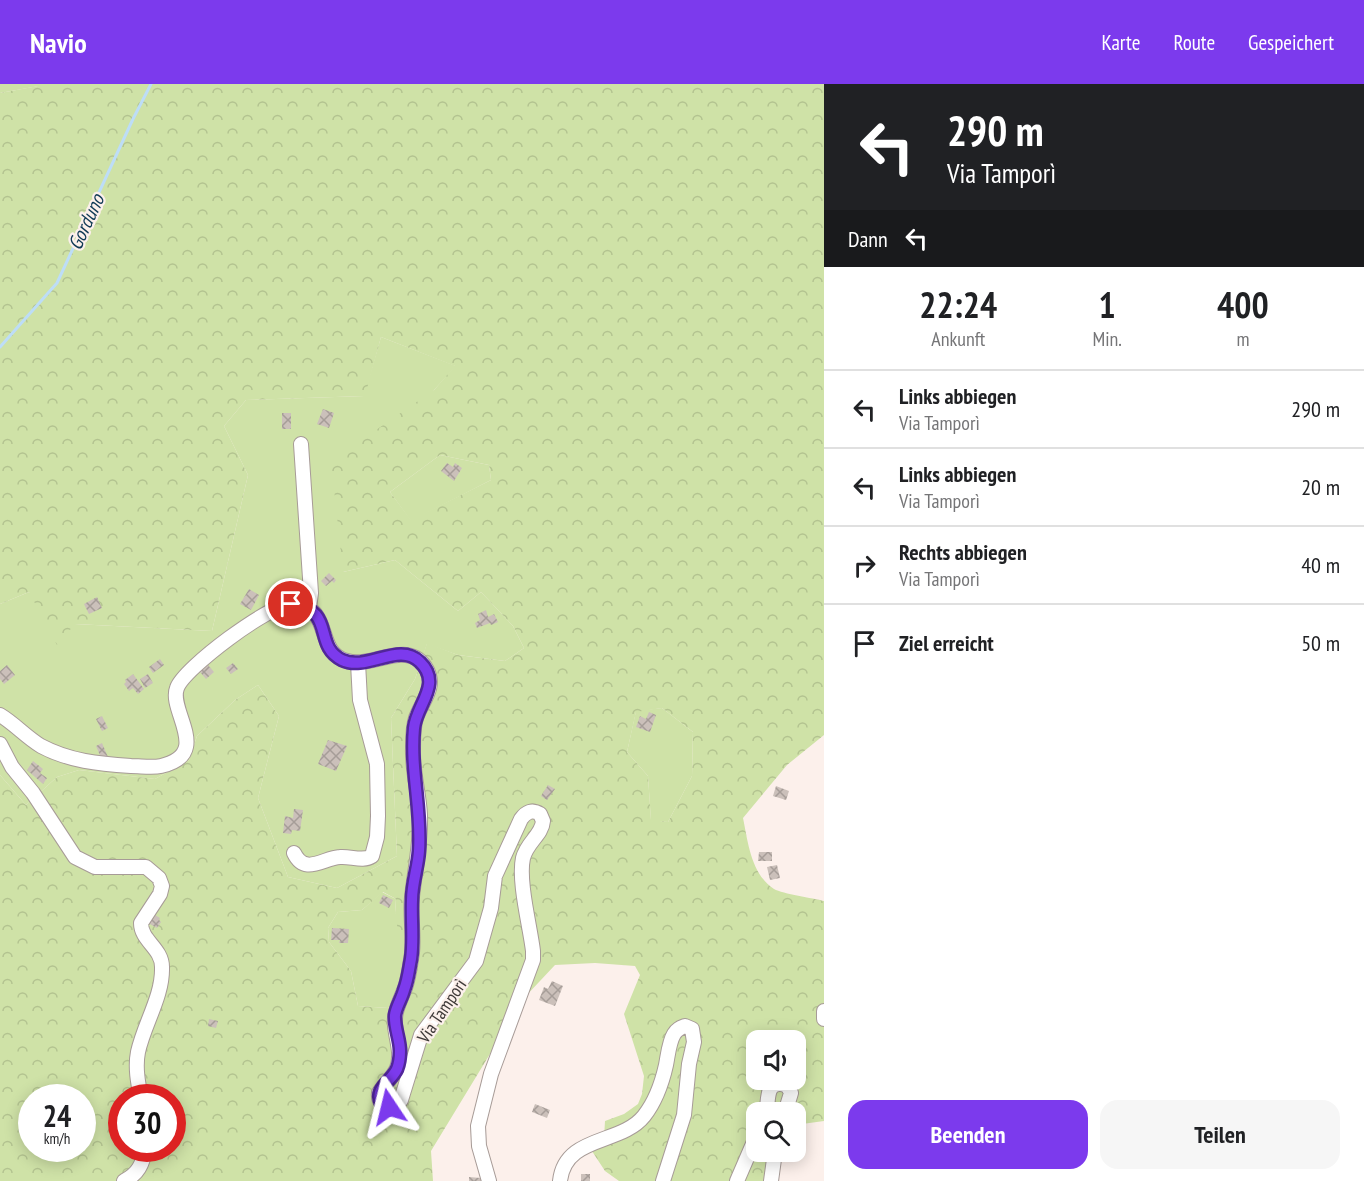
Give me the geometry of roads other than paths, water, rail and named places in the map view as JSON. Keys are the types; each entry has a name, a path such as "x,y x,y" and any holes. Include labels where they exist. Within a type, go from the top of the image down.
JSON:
{"street":[{"path":"301,444 311,593 309,608"},
{"path":"0,715 39,745 86,762 149,767 164,765 180,755 186,746 187,735 176,692 179,684 191,669 220,645 275,608 287,604 309,608 321,622 332,652 341,659 358,663 360,700 377,764 377,837 372,856 365,859 340,857 314,865 303,862 294,853"},
{"name":"Via Tamporì","path":"358,663 400,654 410,655 423,665 430,682 429,691 415,720 413,748 420,830 412,896 412,955 406,985 395,1017 399,1059 396,1070 379,1093 383,1105 392,1107 400,1102 421,1035 476,961 491,908 495,876 521,819 533,811 542,818 542,828 527,846 522,865 533,951 532,960 491,1074 478,1126 479,1146 489,1181"},
{"path":"0,744 12,766 33,793 75,857 95,867 146,867 156,874 161,882 160,894 141,923 144,935 159,953 162,969 138,1052 138,1084"},
{"path":"824,1011 824,1019"},
{"path":"561,1181 562,1170 573,1154 593,1143 628,1130 646,1114 661,1083 673,1035 679,1028 686,1026 692,1029 694,1042 689,1064 684,1115 663,1181"},
{"path":"767,1102 769,1090 772,1086 780,1084 788,1087 791,1093 788,1102"},
{"path":"737,1181 746,1160"},
{"path":"124,1181 138,1171 142,1162"},
{"path":"771,1181 774,1162"}],"waterway":[{"name":"Gorduno","path":"0,347 57,283 151,84"}]}
